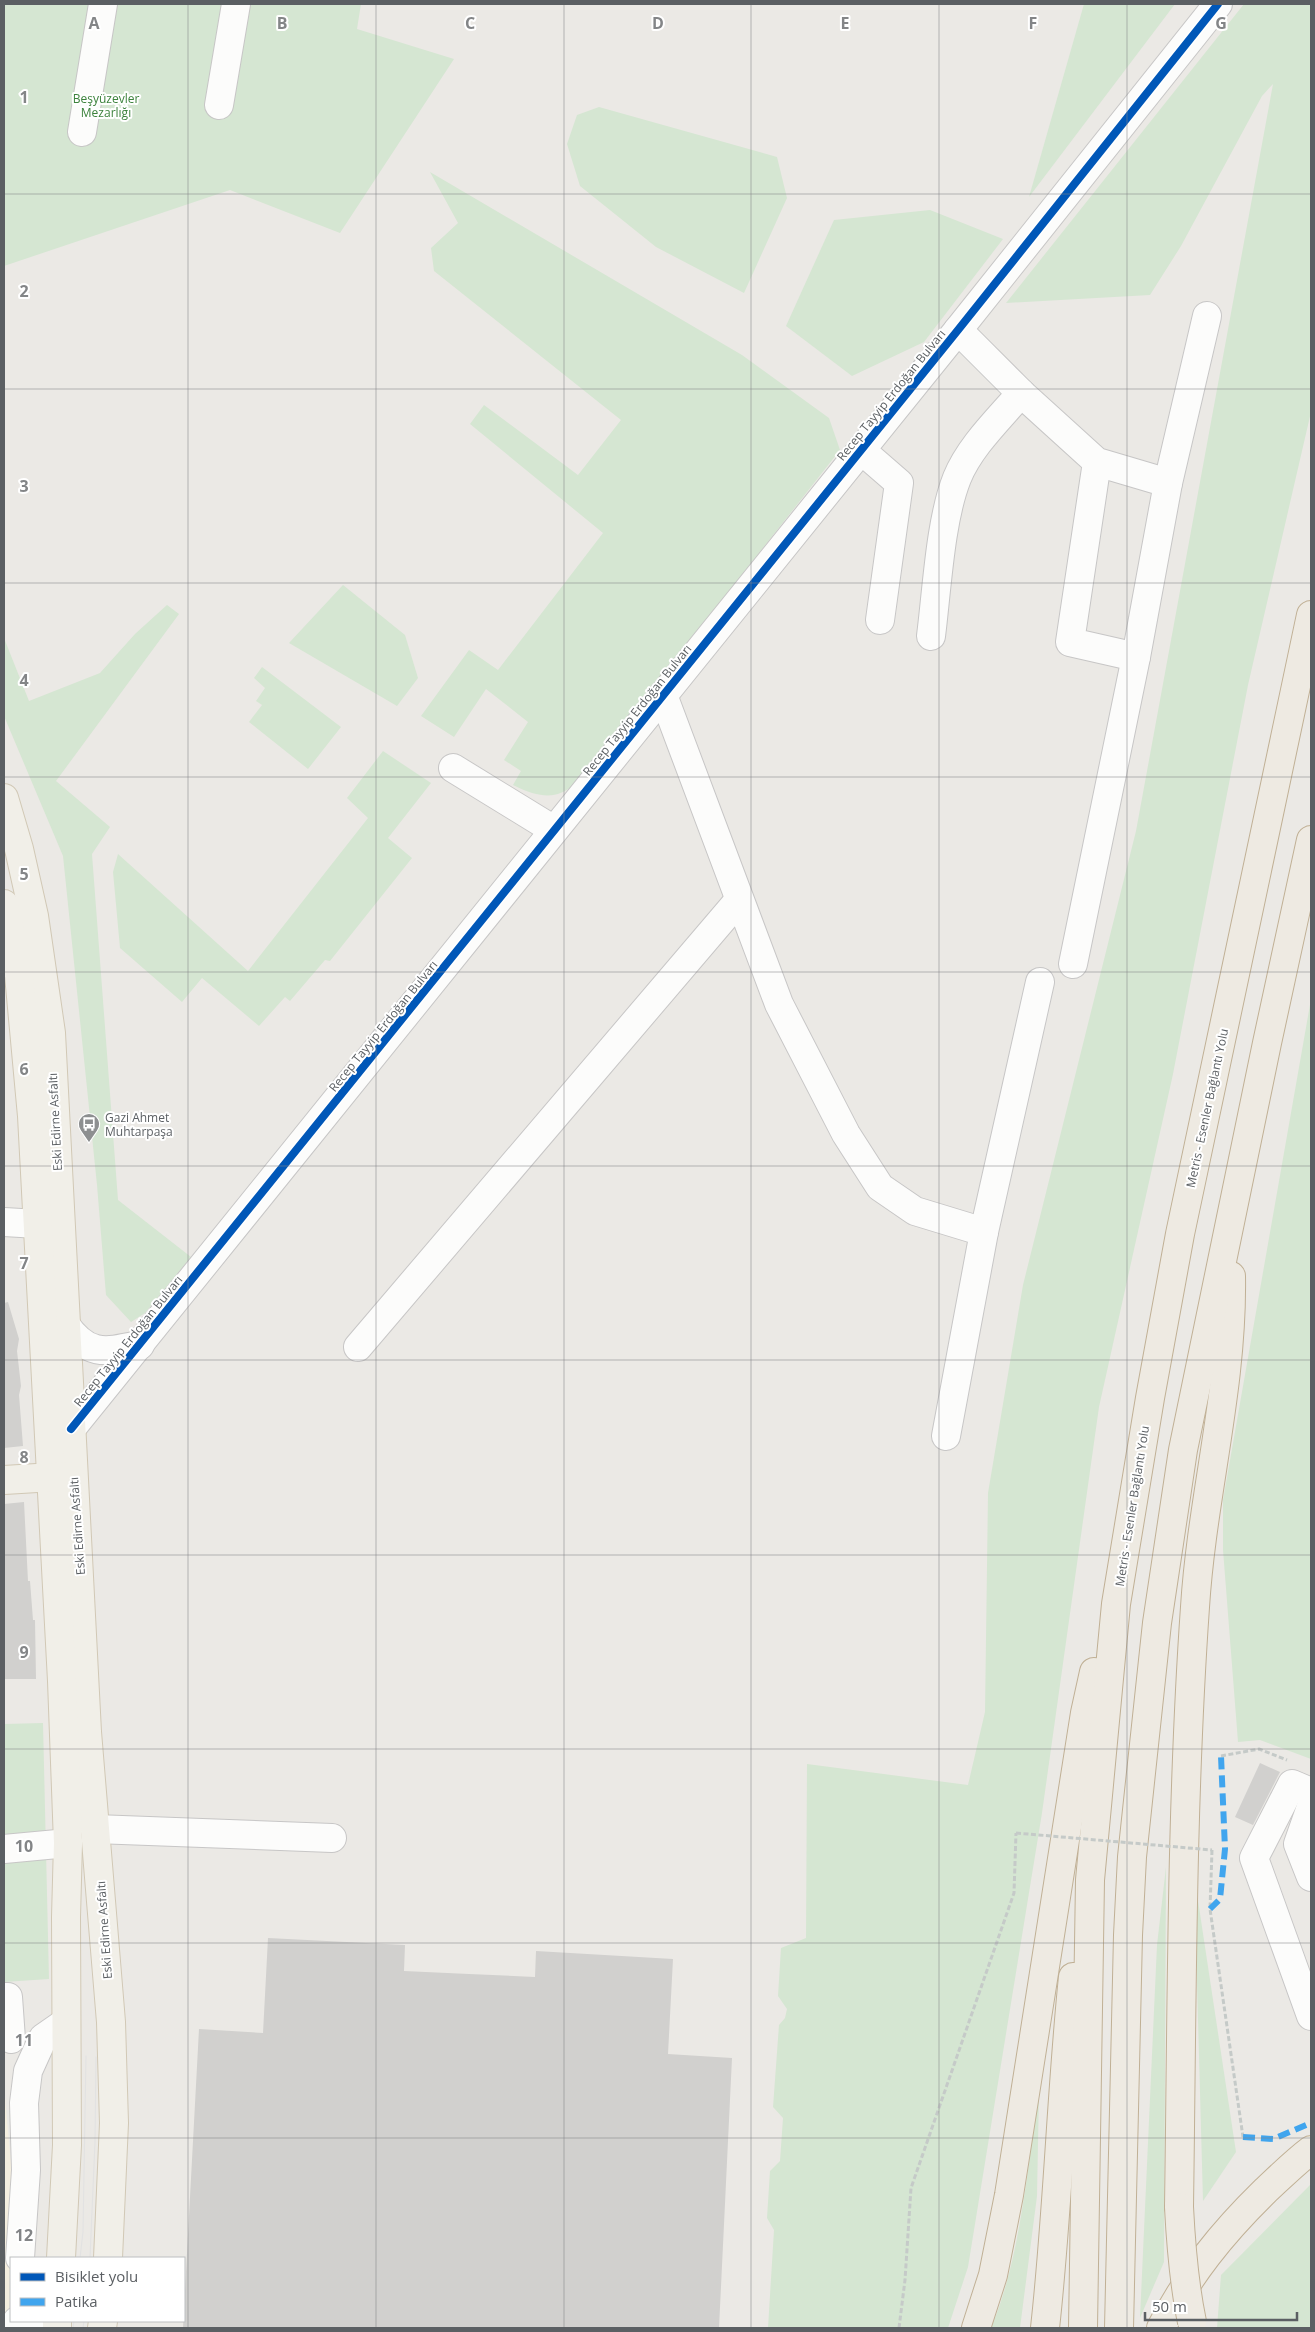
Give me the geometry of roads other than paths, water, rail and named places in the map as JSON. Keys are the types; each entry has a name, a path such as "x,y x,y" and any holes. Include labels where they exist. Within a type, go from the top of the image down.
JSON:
{"highway":[{"name":"Metris - Esenler Bağlantı Yolu","path":"1116,1604 1150,1398 1180,1234 1311,615"},
{"path":"1118,2328 1128,1935 1132,1857 1148,1701 1183,1450 1311,840"},
{"path":"1193,2325 1182,2262 1179,2207 1189,1710 1201,1541 1228,1366 1232,1319 1232,1220"},
{"path":"1083,2328 1090,1880 1116,1604"},
{"path":"976,2328 993,2275 1009,2195 1085,1713 1097,1662 1116,1604"},
{"path":"1045,2328 1060,2162 1066,2042 1075,1959 1090,1880"},
{"path":"1161,2328 1190,2276 1207,2252 1243,2213 1311,2150"}],"main road":[{"name":"Eski Edirne Asfaltı","path":"4,798 19,849 34,916 50,1033 71,1429 59,1468"},
{"name":"Eski Edirne Asfaltı","path":"4,904 11,974 32,1116 38,1224 59,1468 68,1843 67,2145 61,2257"},
{"name":"Eski Edirne Asfaltı","path":"59,1468 83,1487 89,1502 94,1530 102,1738 98,1755 90,1769 112,2022 114,2123 108,2257"},
{"path":"4,1480 59,1468"},
{"path":"67,1879 75,1892 76,1922 78,1927 89,1932 96,1931 105,1926"},
{"path":"66,2022 81,2014 93,2012 112,2022"}],"street":[{"path":"82,132 103,4"},
{"path":"219,105 236,4"},
{"name":"Recep Tayyip Erdoğan Bulvarı","path":"71,1429 664,695 867,434 958,330 1218,4"},
{"path":"1073,964 1136,657 1168,483 1207,316"},
{"path":"958,330 1021,393 1097,462 1168,483"},
{"path":"931,636 948,506 958,477 978,444 1021,393"},
{"path":"867,434 899,483 880,620"},
{"path":"1097,462 1070,642 1136,657"},
{"path":"664,695 779,1004 846,1134 880,1186 915,1211 984,1232"},
{"path":"453,768 554,830"},
{"path":"358,1347 739,900"},
{"path":"946,1436 984,1232 1040,982"},
{"path":"4,1222 38,1224"},
{"path":"65,1324 76,1340 90,1349 110,1351 140,1345"},
{"path":"1311,1792 1292,1784 1254,1858 1311,2016"},
{"path":"1311,1807 1298,1844 1311,1877"},
{"path":"95,1829 332,1838"},
{"path":"4,1849 68,1843"},
{"path":"4,1997 8,1997 11,2039"},
{"path":"20,2257 26,2170 24,2103 28,2071 43,2038 66,2022"}],"tram line":[{"path":"80,2257 83,2232 86,2056"},
{"path":"90,2257 95,2142 96,2057"},
{"path":"73,2328 74,2322"},
{"path":"83,2328 84,2322"}],"place":[{"name":"Gazi Ahmet Muhtarpaşa","path":"89,1143"}],"park label":[{"name":"Beşyüzevler Mezarlığı","path":"106,105"}]}
